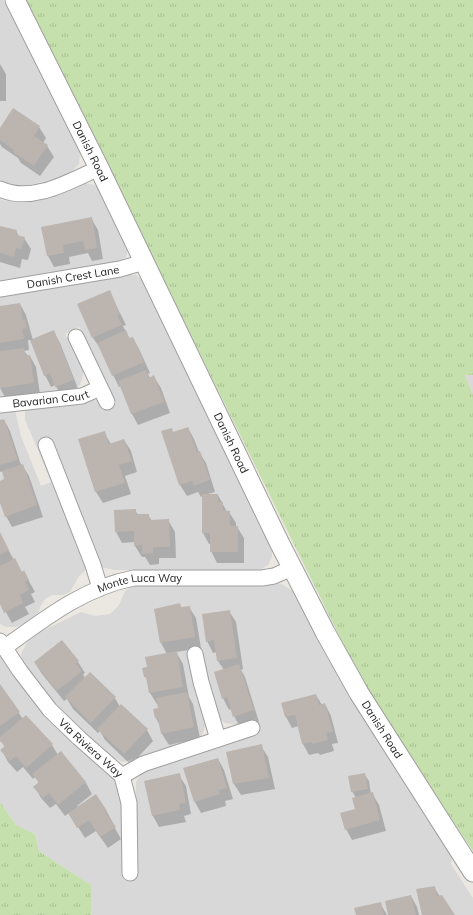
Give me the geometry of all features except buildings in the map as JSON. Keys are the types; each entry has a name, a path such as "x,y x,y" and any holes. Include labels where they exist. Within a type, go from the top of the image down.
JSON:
{"street":[{"name":"Danish Road","path":"15,0 99,168 292,568 359,693 473,872"},
{"path":"0,189 16,195 31,194 99,168"},
{"name":"Danish Crest Lane","path":"0,289 120,269 144,262"},
{"name":"Bavarian Court","path":"76,337 107,402"},
{"name":"Bavarian Court","path":"0,405 82,396 100,388"},
{"path":"46,446 93,565 100,588"},
{"name":"Monte Luca Way","path":"2,645 56,610 100,588 120,581 134,578 262,578 274,576 292,568"},
{"name":"Via Riviera Way","path":"2,645 50,710 78,738 122,776 129,803 130,873"},
{"path":"195,654 201,682 218,739"},
{"path":"122,776 143,764 252,728"}],"shaded area":[{"path":"0,0 3,0 80,153 79,164 69,174 34,184 18,186 5,184 0,180"},
{"path":"84,183 95,185 101,191 129,248 126,257 116,263 0,281 0,199 23,203 42,200"},
{"path":"126,275 136,275 146,283 272,545 272,557 268,565 260,570 249,572 115,570 100,567 49,438 39,442 89,567 79,576 70,592 63,595 53,595 46,598 38,613 25,623 16,627 6,627 0,624 0,412 15,410 21,436 41,486 51,482 28,428 25,419 25,409 114,398 79,327 65,334 83,367 83,375 80,385 69,391 4,399 0,396 0,296"},
{"path":"465,375 473,375 473,395"},
{"path":"282,584 299,595 452,852 451,864 473,898 473,915 91,915 91,885 39,851 35,834 16,825 0,802 0,653 23,687 51,720 107,770 117,784 121,795 123,814 123,879 135,879 136,782 141,774 145,769 258,732 255,719 237,725 225,723 219,718 200,648 187,650 196,691 206,721 202,735 192,741 123,762 114,758 74,725 38,684 23,663 21,654 27,642 38,633 81,612 95,616 110,614 119,605 125,591 134,585"}],"green space":[{"path":"25,0 473,0 473,375 465,375 473,395 473,851 371,700"},
{"path":"0,802 16,825 35,834 39,851 91,885 91,915 0,915"}]}
